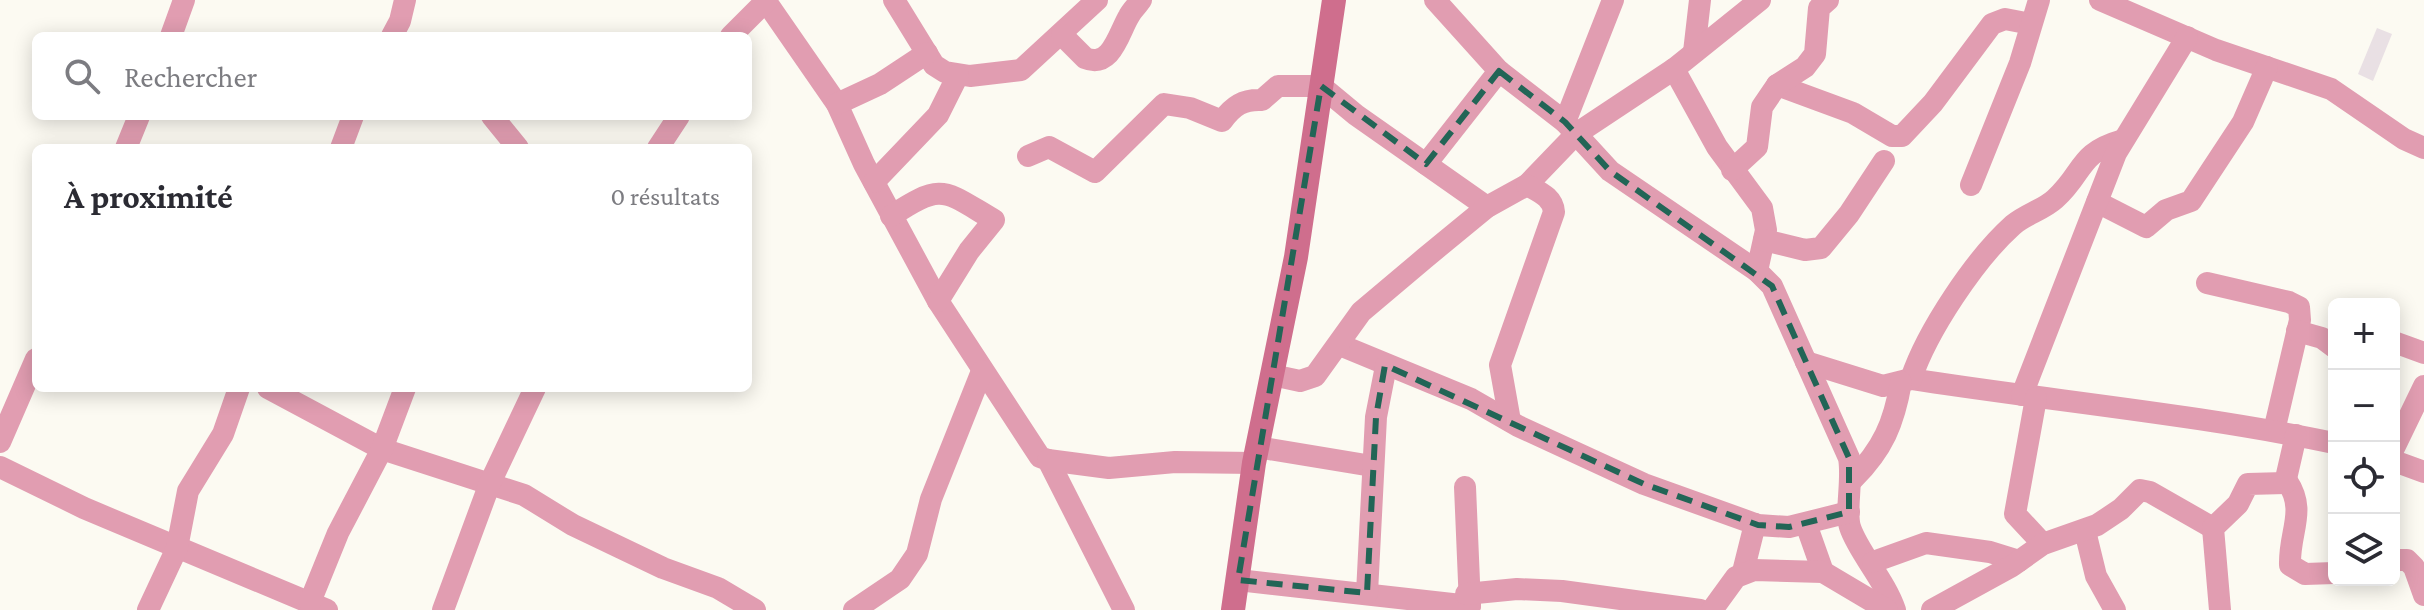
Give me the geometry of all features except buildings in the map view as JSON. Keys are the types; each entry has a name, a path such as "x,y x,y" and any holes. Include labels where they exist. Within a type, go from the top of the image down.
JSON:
{"street":[{"path":"172,32 184,0"},
{"path":"735,32 766,0 837,104 891,216 938,301 1040,457 1109,468 1255,455 1372,466"},
{"path":"894,0 938,69 958,75 1015,73 1062,35 1097,0"},
{"path":"1062,35 1085,58 1100,58 1116,46 1127,19 1141,0"},
{"path":"1233,610 1255,455 1296,257 1334,0"},
{"path":"1435,0 1499,71 1570,128 1610,171 1757,271 1781,301 1849,458 1853,479 1849,512 1851,530 1873,562 1895,610"},
{"path":"1272,375 1300,381 1315,376 1361,312 1487,207 1527,185 1570,128 1613,0"},
{"path":"1694,52 1700,0"},
{"path":"1570,128 1674,69 1760,0"},
{"path":"1971,185 2039,0"},
{"path":"2100,0 2187,37 2331,89 2404,139 2424,148"},
{"path":"1732,170 1757,147 1759,116 1777,85 1811,61 1817,44 1819,3"},
{"path":"1777,85 1853,113 1892,136 1902,136 1933,103 1992,24 2005,19 2031,24"},
{"path":"2043,544 2015,514 2029,397 2097,202 2123,140 2187,37"},
{"path":"837,104 880,84 927,53"},
{"path":"2097,202 2146,227 2168,209 2191,201 2243,122 2267,67"},
{"path":"1674,69 1732,170 1749,186 1762,208 1764,240 1757,271"},
{"path":"1426,164 1499,71"},
{"path":"874,182 938,115 958,75"},
{"path":"1028,156 1049,147 1095,172 1164,104 1190,108 1222,121 1232,107 1249,99 1262,100 1278,86 1321,86 1487,207"},
{"path":"128,144 137,120"},
{"path":"342,144 352,120"},
{"path":"495,120 515,144"},
{"path":"661,144 676,120"},
{"path":"1853,479 1880,450 1888,435 1906,380 1930,333 1991,248 2014,224 2053,201 2090,153 2123,140"},
{"path":"1764,240 1805,250 1821,248 1849,214 1884,161"},
{"path":"1510,421 1500,365 1554,212 1553,204 1545,196 1527,185"},
{"path":"891,216 922,196 939,192 994,220 969,251 938,301"},
{"path":"2207,283 2296,304 2300,315 2274,431"},
{"path":"2297,331 2328,342"},
{"path":"2400,344 2424,353"},
{"path":"1340,345 1471,399 1510,421 1644,484 1755,524 1781,528 1849,512"},
{"path":"1806,362 1883,386 1906,380 2183,415 2329,442"},
{"path":"1372,599 1372,466 1376,417 1386,366"},
{"path":"0,442 32,368"},
{"path":"854,610 900,579 917,554 931,499 982,371"},
{"path":"2397,442 2424,386"},
{"path":"148,610 177,548 188,491 223,434 238,392"},
{"path":"275,392 382,449 524,495 573,525 663,568 718,588 755,610"},
{"path":"0,467 177,548 318,606 338,533 382,449 403,392"},
{"path":"443,610 490,483 533,392"},
{"path":"2296,435 2287,481 2299,509 2291,537 2290,565 2305,574 2328,573"},
{"path":"1048,460 1124,610"},
{"path":"2400,463 2424,472"},
{"path":"2213,528 2238,504 2248,484 2278,485 2287,481"},
{"path":"1465,487 1469,603"},
{"path":"1932,610 2043,544 2085,531 2116,513 2134,492 2142,490 2213,528"},
{"path":"1712,610 1743,572 1755,524"},
{"path":"1806,524 1823,572"},
{"path":"2213,528 2220,610"},
{"path":"2085,531 2096,576 2115,610"},
{"path":"1873,562 1926,543 1990,552 2019,561"},
{"path":"2400,560 2407,560 2414,567 2424,595"},
{"path":"1743,572 1823,572 1887,610"},
{"path":"1238,580 1405,605 1469,603 1517,589 1583,602 1700,610"}],"highlighted area":[{"path":"1499,71 1565,122 1610,171 1772,286 1849,458 1849,512 1789,527 1758,525 1644,484 1385,365 1376,417 1367,593 1238,580 1321,86 1426,164"}]}
